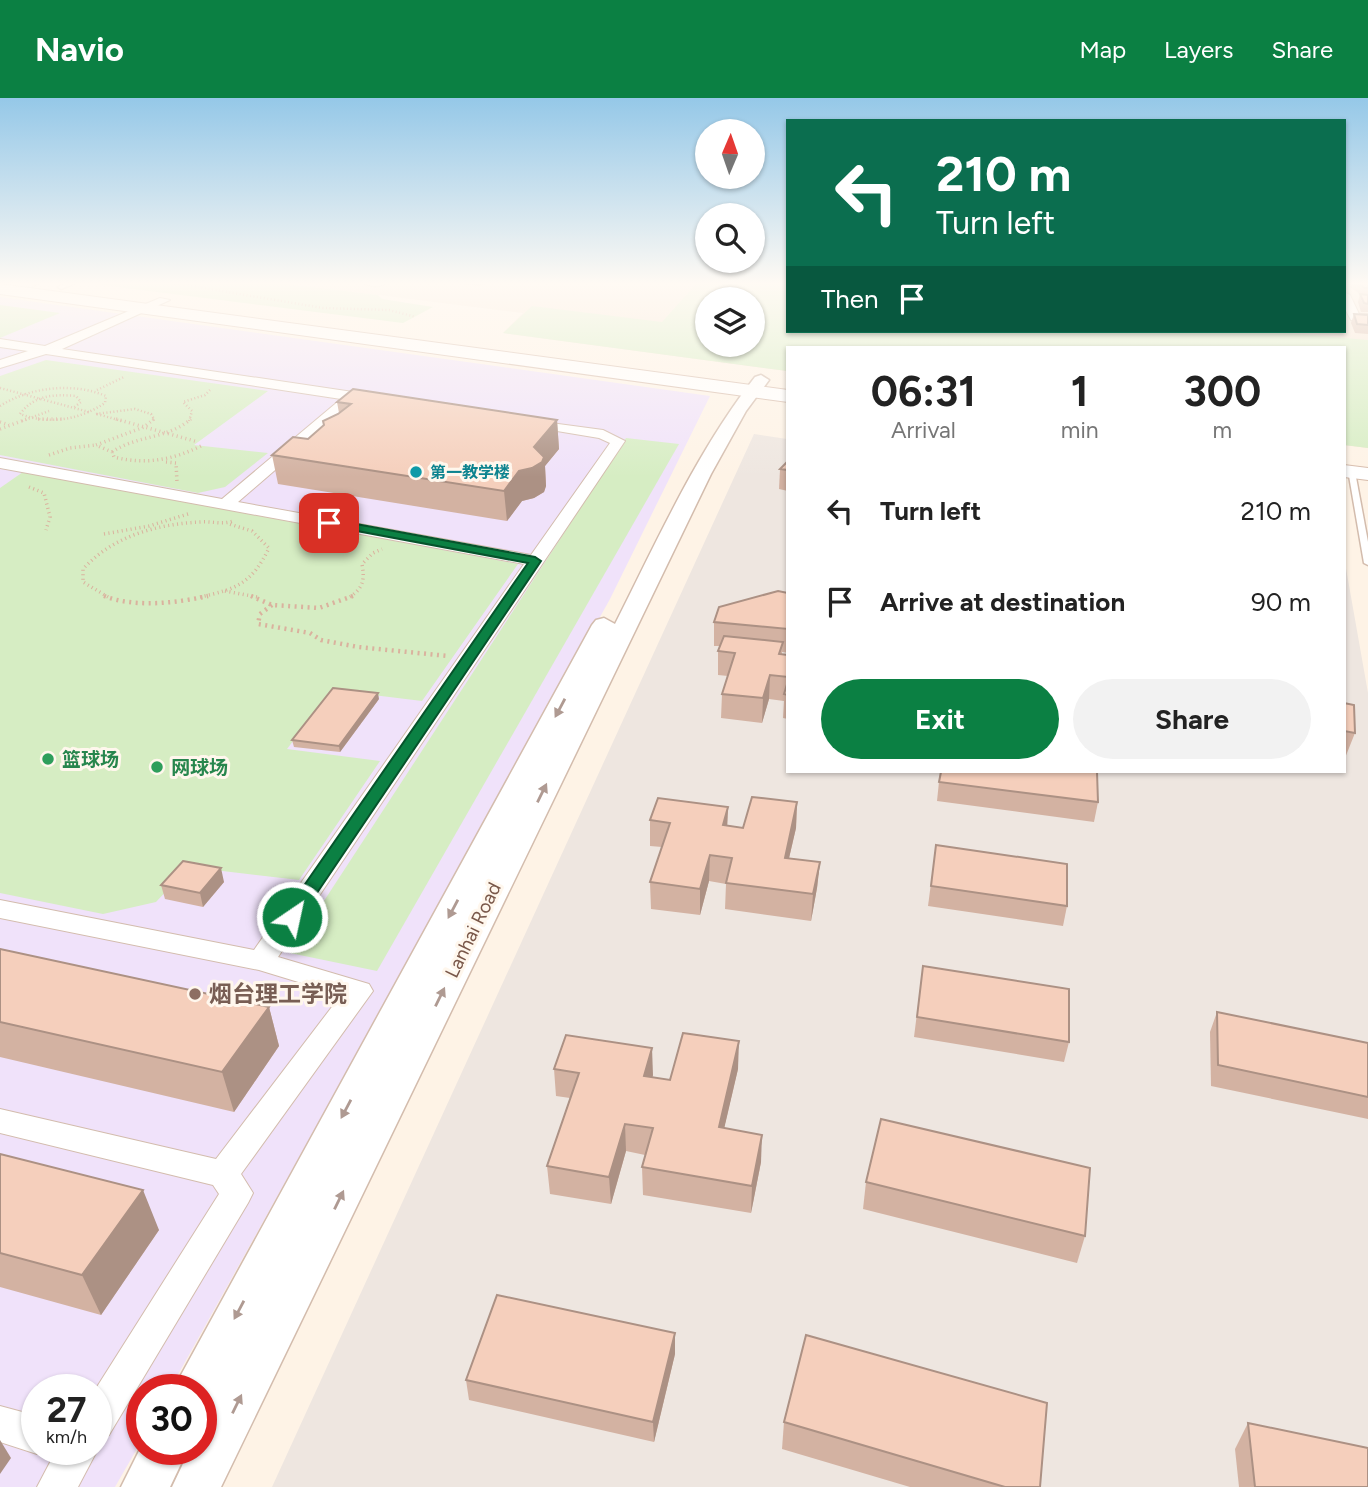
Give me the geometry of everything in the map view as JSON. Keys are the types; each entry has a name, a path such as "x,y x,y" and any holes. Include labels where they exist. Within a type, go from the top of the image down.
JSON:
{"main road":[{"path":"474,348 760,386"}],"street":[{"path":"30,348 392,402"},
{"path":"0,364 40,348"},
{"path":"0,357 37,349"},
{"name":"Lanhai Road","path":"206,1374 760,386"},
{"name":"Lanhai Road","path":"196,1487 701,474 738,410 760,386"},
{"path":"226,504 352,396"},
{"path":"261,961 618,441 603,434 510,420"},
{"path":"0,463 535,561"},
{"path":"0,481 22,467"},
{"path":"0,909 261,961 359,991 223,1174"},
{"path":"0,1121 223,1174 237,1193 112,1396"},
{"path":"0,1424 21,1430"},
{"path":"56,1487 69,1465"},
{"path":"145,1487 157,1465"}],"lane":[{"path":"1355,467 1368,563"}],"path":[{"path":"0,407 25,394 51,389 97,390 134,373"},
{"path":"110,439 127,441 168,433 183,427 191,419 192,411 184,406 183,402 205,395 214,384"},
{"path":"0,388 198,442"},
{"path":"73,408 81,402 76,396 64,394 38,398 26,404 20,414 33,420 81,416 105,403 106,396 97,390"},
{"path":"46,456 96,445 144,427 154,419 144,411 121,409 96,414"},
{"path":"0,429 49,411"},
{"path":"0,422 10,425"},
{"path":"113,452 127,441"},
{"path":"96,445 113,452 114,457 132,463 176,463 176,481 185,486"},
{"path":"163,461 201,446"},
{"path":"22,484 44,493 50,509 50,524 46,530"},
{"path":"104,534 149,526 198,510"},
{"path":"229,524 237,519"},
{"path":"205,521 229,524 249,529 262,537 269,548 246,582 224,591 161,602 120,601 94,591 83,582 83,569 93,555 142,532 205,521"},
{"path":"224,591 254,596 272,605 319,608 348,599 361,589 364,576 362,564 373,553 390,545"},
{"path":"272,605 260,614 258,624 310,633 321,640 358,647 440,656 455,655"}],"shaded area":[{"name":"烟台理工学院","path":"0,348 364,348 710,396 610,599 178,1374 126,1374 128,1465 115,1487 0,1487"},
{"path":"614,348 695,348 695,357 765,357 765,348 786,348 786,371"},
{"path":"1346,348 1368,348 1368,448 1346,445"},
{"path":"754,434 786,439 786,773 1346,773 1346,568 1368,693 1368,1487 272,1487"}],"green space":[{"path":"614,348 695,348 695,357 765,357 765,348 786,348 786,371"},
{"path":"1346,348 1368,348 1368,448 1346,445"},
{"path":"46,360 268,391 194,445 268,453 225,487 198,493 0,455 0,376"},
{"path":"626,438 679,444 377,971 290,953"},
{"path":"23,472 518,564 422,701 332,690 287,749 380,761 299,880 189,867 156,902 103,914 0,893 0,488"}],"building":[{"path":"353,389 557,420 534,447 544,457 542,462 519,471 504,491 272,455 293,437 308,439 324,425 323,421 351,404 337,402"},
{"path":"778,591 786,593 786,629 714,622 719,607"},
{"path":"724,636 783,642 779,654 786,655 786,677 770,675 763,698 722,694 735,653 718,651"},
{"path":"333,688 378,693 339,746 292,740"},
{"path":"1346,703 1354,705 1355,733 1346,731"},
{"path":"941,773 1097,773 1098,802 939,782"},
{"path":"752,797 797,802 785,858 820,862 813,894 726,883 732,858 710,855 700,889 650,882 670,823 650,820 658,798 728,807 723,825 743,828"},
{"path":"936,845 1067,864 1067,906 931,886"},
{"path":"183,861 221,868 200,893 161,885"},
{"path":"0,949 269,1007 222,1072 0,1022"},
{"path":"923,966 1069,989 1069,1042 917,1017"},
{"path":"1217,1012 1368,1043 1368,1097 1218,1065"},
{"path":"683,1033 739,1041 719,1127 762,1135 752,1186 642,1167 653,1128 625,1124 609,1177 547,1166 579,1073 554,1069 566,1035 652,1048 644,1076 670,1080"},
{"path":"881,1119 1090,1168 1085,1236 866,1182"},
{"path":"0,1154 143,1190 82,1275 0,1253"},
{"path":"497,1295 675,1333 653,1422 466,1380"},
{"path":"806,1335 1047,1403 1040,1487 1005,1487 784,1422"},
{"path":"1248,1423 1368,1448 1368,1487 1255,1487"}],"place":[{"name":"第一教学楼","path":"416,472"},
{"name":"篮球场","path":"48,759"},
{"name":"网球场","path":"157,767"},
{"name":"烟台理工学院","path":"195,994"}],"route":[{"path":"292,917 535,561 329,523"}]}
